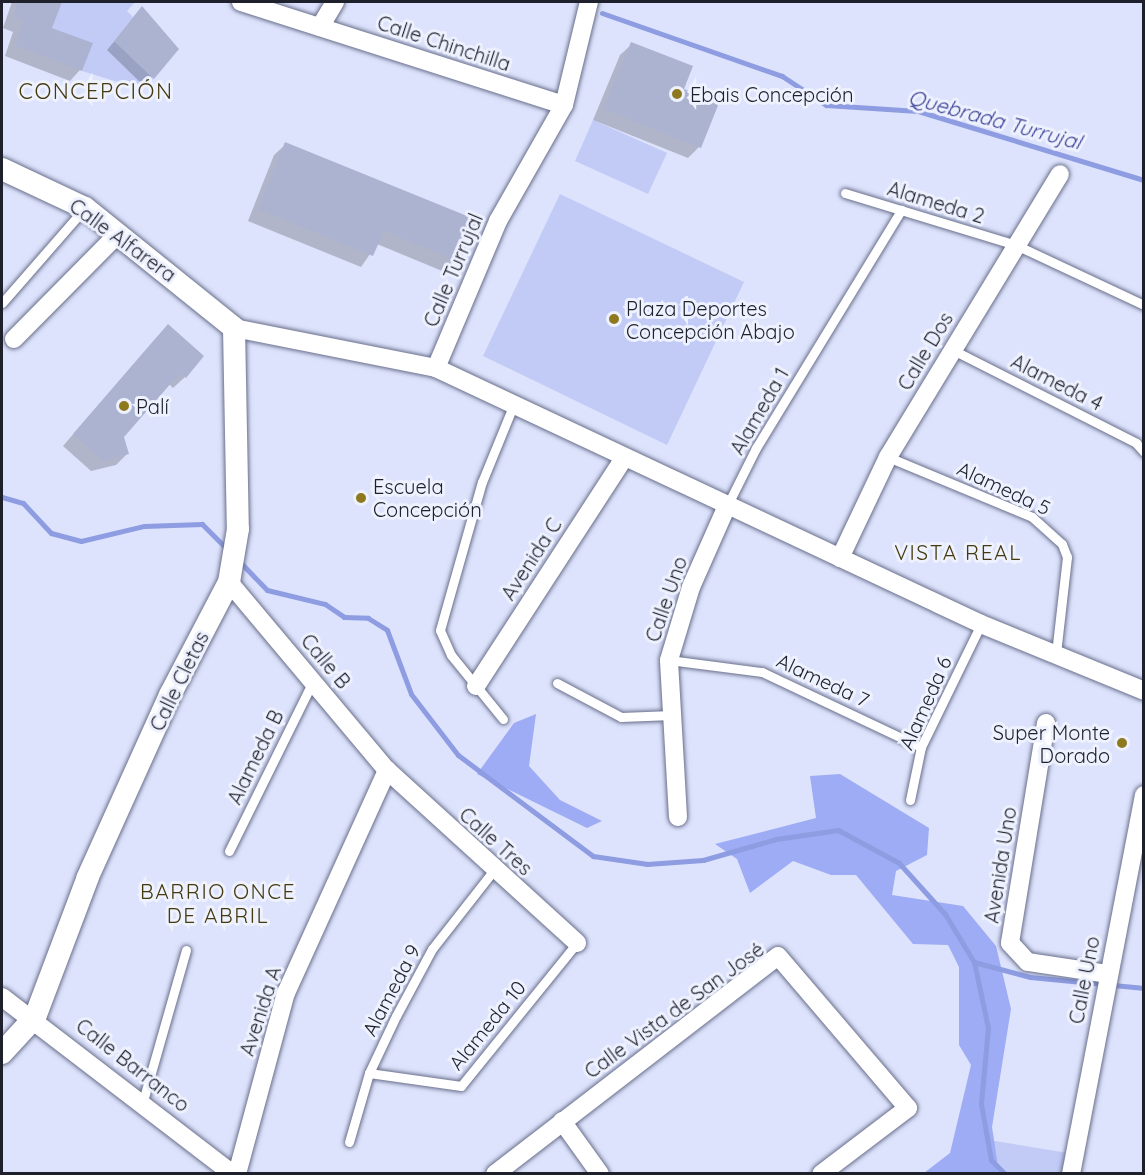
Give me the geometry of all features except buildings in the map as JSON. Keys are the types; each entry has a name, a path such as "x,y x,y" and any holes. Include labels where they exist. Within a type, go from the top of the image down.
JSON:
{"street":[{"name":"Calle Chinchilla","path":"241,2 564,105"},
{"path":"320,27 335,2"},
{"name":"Calle Turrujal","path":"436,368 498,221 564,105 589,2"},
{"name":"Calle Alfarera","path":"2,169 85,208 234,328"},
{"name":"Calle Dos","path":"840,558 888,456 951,348 1060,174"},
{"path":"14,339 118,234"},
{"path":"234,328 436,368 726,508 981,624 1143,691"},
{"name":"Calle Cletas","path":"35,1017 93,866 170,695 229,582 238,529 234,328"},
{"name":"Avenida C","path":"477,686 624,458"},
{"name":"Calle Uno","path":"678,817 669,660 691,587 726,508"},
{"name":"Calle B","path":"229,582 314,680 387,771"},
{"name":"Avenida Uno","path":"1046,723 1010,943 1028,962 1108,974"},
{"name":"Calle Tres","path":"387,771 577,943"},
{"name":"Avenida A","path":"235,1173 286,993 387,771"},
{"name":"Calle Uno","path":"1071,1173 1143,795"},
{"name":"Calle Vista de San José","path":"495,1173 778,956 908,1108 821,1173"},
{"name":"Calle Barranco","path":"2,996 35,1017 235,1173"},
{"path":"2,1053 35,1017"},
{"path":"562,1121 600,1173"}],"lane":[{"name":"Alameda 2","path":"845,193 1016,245 1143,305"},
{"path":"2,303 85,208"},
{"name":"Alameda 1","path":"726,508 756,448 901,210"},
{"name":"Alameda 4","path":"951,348 1136,443 1143,453"},
{"path":"503,719 477,686 440,630 482,482 513,406"},
{"name":"Alameda 5","path":"888,456 1032,517 1062,544 1067,557 1056,654"},
{"name":"Alameda 6","path":"910,800 921,747 981,624"},
{"name":"Alameda 7","path":"669,660 762,672 921,747"},
{"name":"Alameda B","path":"229,851 314,680"},
{"path":"557,683 621,717 672,715"},
{"name":"Alameda 9","path":"349,1142 369,1072 432,949 494,870"},
{"name":"Alameda 10","path":"369,1072 461,1086 577,943"},
{"path":"143,1101 186,950"}],"shaded area":[{"path":"59,2 135,2 127,11 133,17 114,41 154,79 131,86 82,71 92,43 52,28"},
{"path":"593,120 667,153 648,194 575,161"},
{"name":"Plaza Deportes Concepción Abajo","path":"560,194 744,282 667,445 483,356"},
{"path":"536,714 529,766 560,800 602,821 587,828 477,774 514,723"},
{"path":"840,774 929,828 927,855 896,871 892,895 963,906 996,946 1011,1009 992,1127 999,1173 924,1173 950,1153 971,1065 959,1045 959,967 948,945 913,944 856,875 831,875 793,861 750,893 737,859 715,844 816,818 810,776"},
{"path":"971,1137 1068,1153 1064,1173 965,1174"}],"waterway":[{"name":"Quebrada Turrujal","path":"602,13 782,76 826,105 918,111 1144,180"},
{"path":"2,497 23,503 51,533 81,541 144,526 202,524 228,550"},
{"path":"239,561 267,590 325,604 344,617 368,618 387,630 411,694 458,755 593,856 647,864 703,860 776,839 838,830 899,863 945,914 974,962 988,1028 981,1104 991,1160 1005,1174"},
{"path":"974,962 1030,977 1144,988"}],"place":[{"name":"Ebais Concepción","path":"677,94"},
{"name":"Plaza Deportes Concepción Abajo","path":"614,319"},
{"name":"Palí","path":"124,406"},
{"name":"Escuela Concepción","path":"361,498"},
{"name":"Super Monte Dorado","path":"1122,743"}],"district":[{"name":"CONCEPCIÓN","path":"96,92"},
{"name":"VISTA REAL","path":"958,552"},
{"name":"BARRIO ONCE DE ABRIL","path":"218,903"}]}
